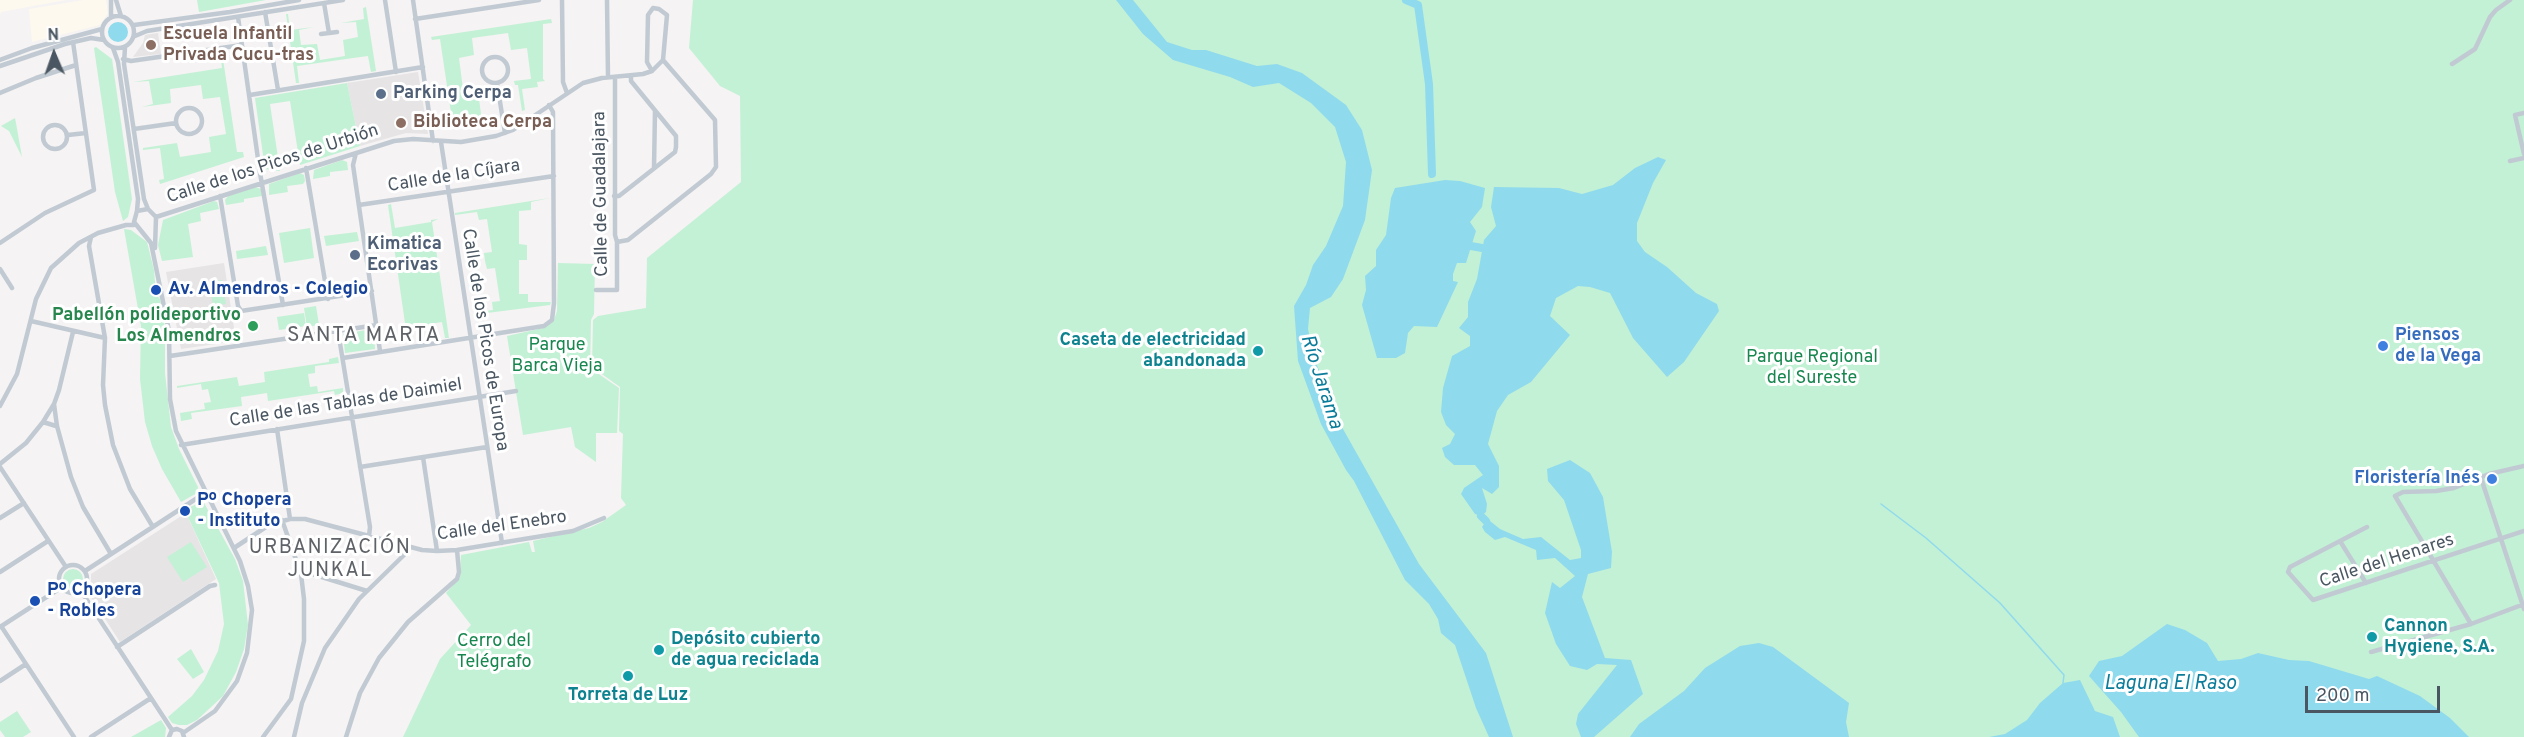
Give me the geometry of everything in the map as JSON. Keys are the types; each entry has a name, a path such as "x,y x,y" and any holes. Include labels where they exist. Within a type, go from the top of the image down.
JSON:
{"street":[{"path":"0,60 32,48 102,29 111,17 111,0"},
{"path":"116,0 122,16"},
{"path":"134,25 220,14 298,0"},
{"path":"157,268 156,217 148,209 144,199 123,59 125,47 135,36 147,31 343,0"},
{"path":"385,0 396,72"},
{"path":"412,0 433,141"},
{"path":"416,19 539,0"},
{"path":"562,0 563,82 567,93"},
{"path":"607,0 608,77"},
{"path":"2452,64 2475,49 2483,28 2496,10 2510,0"},
{"path":"324,3 328,33"},
{"path":"652,8 659,9 667,15 663,60 652,71 647,62 648,15 652,8"},
{"path":"265,12 278,90"},
{"path":"111,17 122,16 130,20 134,25 135,36"},
{"path":"238,17 283,305"},
{"path":"102,29 104,40"},
{"path":"321,34 337,32"},
{"path":"0,66 31,54 91,38 104,40 113,48 119,67 138,199 134,225"},
{"path":"0,243 45,213 94,190 72,42"},
{"path":"123,59 131,61 242,45"},
{"path":"113,48 125,47"},
{"path":"495,57 503,60 507,67 504,79 497,82 485,78 482,71 487,60 495,57"},
{"path":"617,242 628,240 711,174 716,167 716,120 663,60"},
{"path":"0,93 76,65"},
{"path":"250,95 423,67"},
{"name":"Calle de los Picos de Urbión","path":"156,217 394,141 413,139 441,142 472,141 505,133 584,83 652,71"},
{"path":"614,196 619,196 675,152 677,141 676,136 631,81 631,76"},
{"name":"Calle de Guadalajara","path":"596,290 617,290 614,196 615,77"},
{"path":"497,82 505,133"},
{"path":"343,358 544,326 552,320 554,314 554,176 553,112 549,105"},
{"path":"187,108 196,110 202,121 200,129 192,134 180,130 176,123 180,112 187,108"},
{"path":"654,168 655,111"},
{"path":"2510,161 2524,156 2515,115 2524,112"},
{"path":"134,129 176,123"},
{"path":"53,124 61,126 68,135 66,143 60,148 52,149 43,140 46,129 53,124"},
{"path":"68,135 86,132"},
{"name":"Calle de los Picos de Europa","path":"441,142 502,543"},
{"path":"356,153 352,165 380,351"},
{"path":"343,157 352,165"},
{"path":"306,168 328,298"},
{"name":"Calle de la Cíjara","path":"359,205 554,176"},
{"path":"220,196 238,306 241,310 372,291"},
{"path":"137,212 148,209"},
{"path":"0,405 17,374 40,289 51,268 69,250 91,237 126,225 134,225 143,232 151,243 169,332 170,399 176,431 245,573 252,623 247,653 237,681 224,701 184,735 179,729 172,730"},
{"path":"143,232 155,226"},
{"path":"91,237 89,246 105,338 103,385 113,446 130,489 153,527"},
{"path":"0,269 12,288"},
{"path":"31,321 105,338"},
{"path":"170,356 376,324"},
{"path":"338,331 369,536"},
{"path":"66,567 0,465 26,443 54,404 73,332"},
{"name":"Calle de las Tablas de Daimiel","path":"181,445 516,391"},
{"path":"54,404 57,426 71,477 83,507 111,554"},
{"path":"43,422 57,426"},
{"path":"277,429 290,519"},
{"path":"360,467 487,447"},
{"path":"423,457 437,551"},
{"path":"2471,624 2395,496 2403,492 2454,488 2503,470 2524,466"},
{"path":"2371,652 2471,624 2524,606 2481,478"},
{"path":"85,571 205,493"},
{"path":"0,518 24,503"},
{"name":"Calle del Enebro","path":"234,548 269,525 290,519 305,519 407,546 437,551 457,550 573,531 604,518"},
{"path":"263,737 291,699 290,694 300,671 305,620 301,574 282,520"},
{"name":"Calle del Henares","path":"2367,527 2290,567 2288,572 2313,600 2524,531"},
{"path":"0,572 48,541"},
{"path":"2340,541 2366,583"},
{"path":"294,737 311,675 337,629 367,591 404,555 407,546"},
{"path":"346,737 360,693 379,658 408,622 457,579 459,572 457,550"},
{"path":"66,567 78,566 85,571"},
{"path":"66,567 60,579 62,587 71,593 81,591 86,584 85,571"},
{"path":"301,574 312,574 367,591"},
{"path":"117,646 215,585"},
{"path":"62,587 1,627 74,737"},
{"path":"81,591 172,730"},
{"path":"0,681 26,664"},
{"path":"91,737 151,698"},
{"path":"291,699 302,703"},
{"path":"169,737 172,730"}],"shaded area":[{"path":"0,0 66,0 1,12 0,15"},
{"path":"83,0 106,0 108,13 100,25 32,42 29,9"},
{"name":"Escuela Infantil Privada Cucu-tras","path":"158,33 161,54 133,57 143,43 145,35"},
{"path":"418,72 428,134 406,133 360,146 347,83"},
{"path":"224,263 236,341 181,349 166,272"},
{"path":"186,513 216,579 120,642 87,591 91,584 91,574"}],"green space":[{"path":"197,0 266,0 199,12"},
{"name":"Parque Regional del Sureste","path":"693,0 2524,0 2524,737 403,737 440,659 471,625 446,593 460,577 461,555 529,542 532,552 535,552 533,541 589,528 626,505 621,498 623,434 619,431 620,387 592,367 593,320 598,316 646,308 647,258 741,182 740,96 720,86 689,48"},
{"path":"366,7 376,71 371,72 368,56 297,66 299,83 296,83 286,14 288,14 290,30 314,27 299,30 301,45 317,44 320,60 345,56 343,40 358,37 356,22 341,23 364,19 363,8"},
{"path":"551,19 552,23 543,24 543,79 545,81 537,82 538,87 522,89 525,110 522,111 518,85 515,85 514,81 531,79 527,48 511,50 508,33 472,38 474,55 459,58 463,89 480,87 478,91 482,122 478,116 455,120 456,125 453,126 440,39 432,40 431,37"},
{"path":"96,47 112,59 132,199 128,217 123,221 115,192 94,48"},
{"path":"223,59 237,152 243,152 244,157 160,184 159,180 164,179 160,148 143,150 143,148 177,143 180,157 211,152 209,137 226,134 220,97 203,99 201,85 170,89 171,103 142,107 153,104 149,81 133,82 222,68 221,60"},
{"path":"347,83 360,146 300,165 290,101 270,104 280,171 265,169 255,98"},
{"path":"15,118 22,157 9,131 1,126"},
{"path":"342,160 347,162 348,170 330,172 330,176 313,179 314,170"},
{"path":"300,173 304,175 303,184 287,186 288,192 269,195 269,184"},
{"path":"256,187 261,189 262,196 226,205 225,200 228,196"},
{"path":"550,198 531,202 531,210 519,211 519,244 527,245 527,260 519,260 519,294 528,294 528,302 551,302 550,305 479,314 478,312 493,310 492,302 500,301 495,268 487,269 485,261 484,253 492,252 487,219 479,220 477,212 455,215 455,213"},
{"path":"214,201 217,202 219,209 200,213 201,221 188,224 193,257 162,261 158,245 163,220"},
{"path":"391,204 395,228 438,219 432,222 449,338 445,338 442,322 411,327 413,343 408,344 388,205"},
{"path":"310,228 314,258 284,263 279,233"},
{"path":"124,229 131,230 147,242 154,270 156,294 160,299 165,328 165,373 171,427 198,487 197,493 181,502 162,469 145,422 140,379 141,326"},
{"path":"357,232 359,241 326,246 324,236"},
{"path":"266,246 268,255 237,259 236,251"},
{"name":"Parque Barca Vieja","path":"558,263 595,264 590,368 619,388 617,433 596,433 596,462 575,447 571,427 523,435 507,336 543,328 554,320 557,311"},
{"path":"222,280 226,304 213,306 209,282"},
{"path":"316,306 319,325 307,327 304,308"},
{"path":"304,313 306,326 279,330 277,317"},
{"path":"372,329 375,349 345,353 343,334"},
{"path":"338,357 339,363 315,366 315,373 308,374 310,387 317,386 318,392 343,388 343,393 335,395 334,391 268,401 267,393 241,397 242,406 191,413 192,419 181,421 180,413 205,409 204,403 211,402 208,389 202,390 201,384 177,388 177,386 237,377 239,386 265,382 264,372 329,362 329,359"},
{"path":"203,501 235,559 243,581 248,625 244,649 236,672 223,696 197,720 187,725 179,725 172,723 168,717 192,696 204,680 218,651 224,624 219,583 186,513 188,508"},
{"path":"191,542 207,567 183,582 167,557"},
{"path":"73,569 80,572 83,579 80,586 73,589 66,586 63,579 66,572"},
{"path":"191,649 204,672 193,679 177,659"},
{"path":"17,711 31,732 23,737 5,737 0,730 0,722"},
{"path":"161,720 166,728 165,737 131,737"}],"water":[{"path":"1116,0 1133,0 1167,42 1192,50 1206,50 1257,66 1277,64 1302,73 1346,105 1362,130 1372,170 1365,220 1343,279 1331,297 1310,308 1308,329 1314,358 1343,429 1419,564 1486,653 1513,737 1489,737 1476,708 1455,645 1441,633 1438,619 1429,604 1405,580 1354,481 1321,424 1298,361 1294,306 1306,285 1313,265 1326,246 1343,206 1346,162 1335,127 1311,103 1279,83 1253,87 1230,77 1173,60 1143,34"},
{"path":"118,22 125,25 128,32 125,39 118,42 111,39 108,32 111,25"},
{"path":"1658,157 1666,160 1653,183 1637,223 1637,241 1645,252 1667,267 1696,293 1717,304 1719,311 1684,362 1667,377 1633,338 1610,293 1578,286 1556,298 1550,316 1570,335 1531,382 1508,395 1497,411 1488,444 1499,466 1499,487 1492,494 1482,488 1487,504 1486,512 1481,516 1475,514 1461,494 1464,488 1483,475 1475,465 1454,465 1445,457 1442,448 1450,444 1455,434 1446,425 1441,412 1443,388 1452,356 1470,346 1470,336 1459,328 1468,317 1468,302 1477,279 1484,240 1496,226 1491,207 1494,187 1559,188 1582,194 1613,185 1635,168"},
{"path":"1445,180 1460,181 1485,188 1482,207 1470,222 1476,231 1466,263 1457,263 1453,281 1458,282 1437,327 1414,326 1408,333 1405,353 1396,358 1377,358 1362,305 1366,290 1365,276 1376,266 1376,250 1386,235 1391,198 1395,188"},
{"path":"1570,460 1590,473 1603,497 1612,552 1611,568 1588,574 1582,597 1605,658 1631,660 1643,694 1594,737 1581,737 1576,724 1578,714 1617,665 1597,664 1587,670 1570,666 1556,644 1545,613 1552,582 1560,588 1575,576 1555,558 1537,560 1536,550 1505,537 1495,540 1482,527 1486,521 1490,521 1500,529 1523,539 1541,537 1570,560 1581,558 1581,550 1564,500 1548,481 1547,469"},
{"name":"Laguna El Raso","path":"2167,624 2185,630 2207,643 2218,661 2241,659 2258,653 2289,660 2309,661 2369,679 2377,676 2420,696 2450,718 2469,737 2139,737 2121,712 2089,676 2099,661 2122,656"},
{"path":"1759,643 1773,647 1849,703 1846,722 1849,737 1630,737 1639,724 1684,691 1705,668 1740,646"},
{"path":"2080,680 2095,711 2113,717 2120,737 1989,737 2005,734 2027,720 2040,703 2063,683"}],"waterway":[{"path":"1406,0 1418,5 1429,84 1432,174"},
{"name":"Río Jarama","path":"1471,246 1482,248"},
{"path":"1881,504 1926,538 2000,603 2064,675 2063,683"},
{"path":"1481,516 1486,521"}],"place":[{"name":"Escuela Infantil Privada Cucu-tras","path":"151,45"},
{"name":"Parking Cerpa","path":"381,94"},
{"name":"Biblioteca Cerpa","path":"401,123"},
{"name":"Kimatica Ecorivas","path":"355,255"},
{"name":"Av. Almendros - Colegio","path":"156,290"},
{"name":"Pabellón polideportivo Los Almendros","path":"253,326"},
{"name":"Piensos de la Vega","path":"2383,346"},
{"name":"Caseta de electricidad abandonada","path":"1258,351"},
{"name":"Floristería Inés","path":"2492,479"},
{"name":"Pº Chopera - Instituto","path":"185,511"},
{"name":"Pº Chopera - Robles","path":"35,601"},
{"name":"Cannon Hygiene, S.A.","path":"2372,637"},
{"name":"Depósito cubierto de agua reciclada","path":"659,650"},
{"name":"Torreta de Luz","path":"628,676"}],"district":[{"name":"SANTA MARTA","path":"364,337"},
{"name":"URBANIZACIÓN JUNKAL","path":"330,560"}],"park label":[{"name":"Cerro del Telégrafo","path":"494,652"}]}
